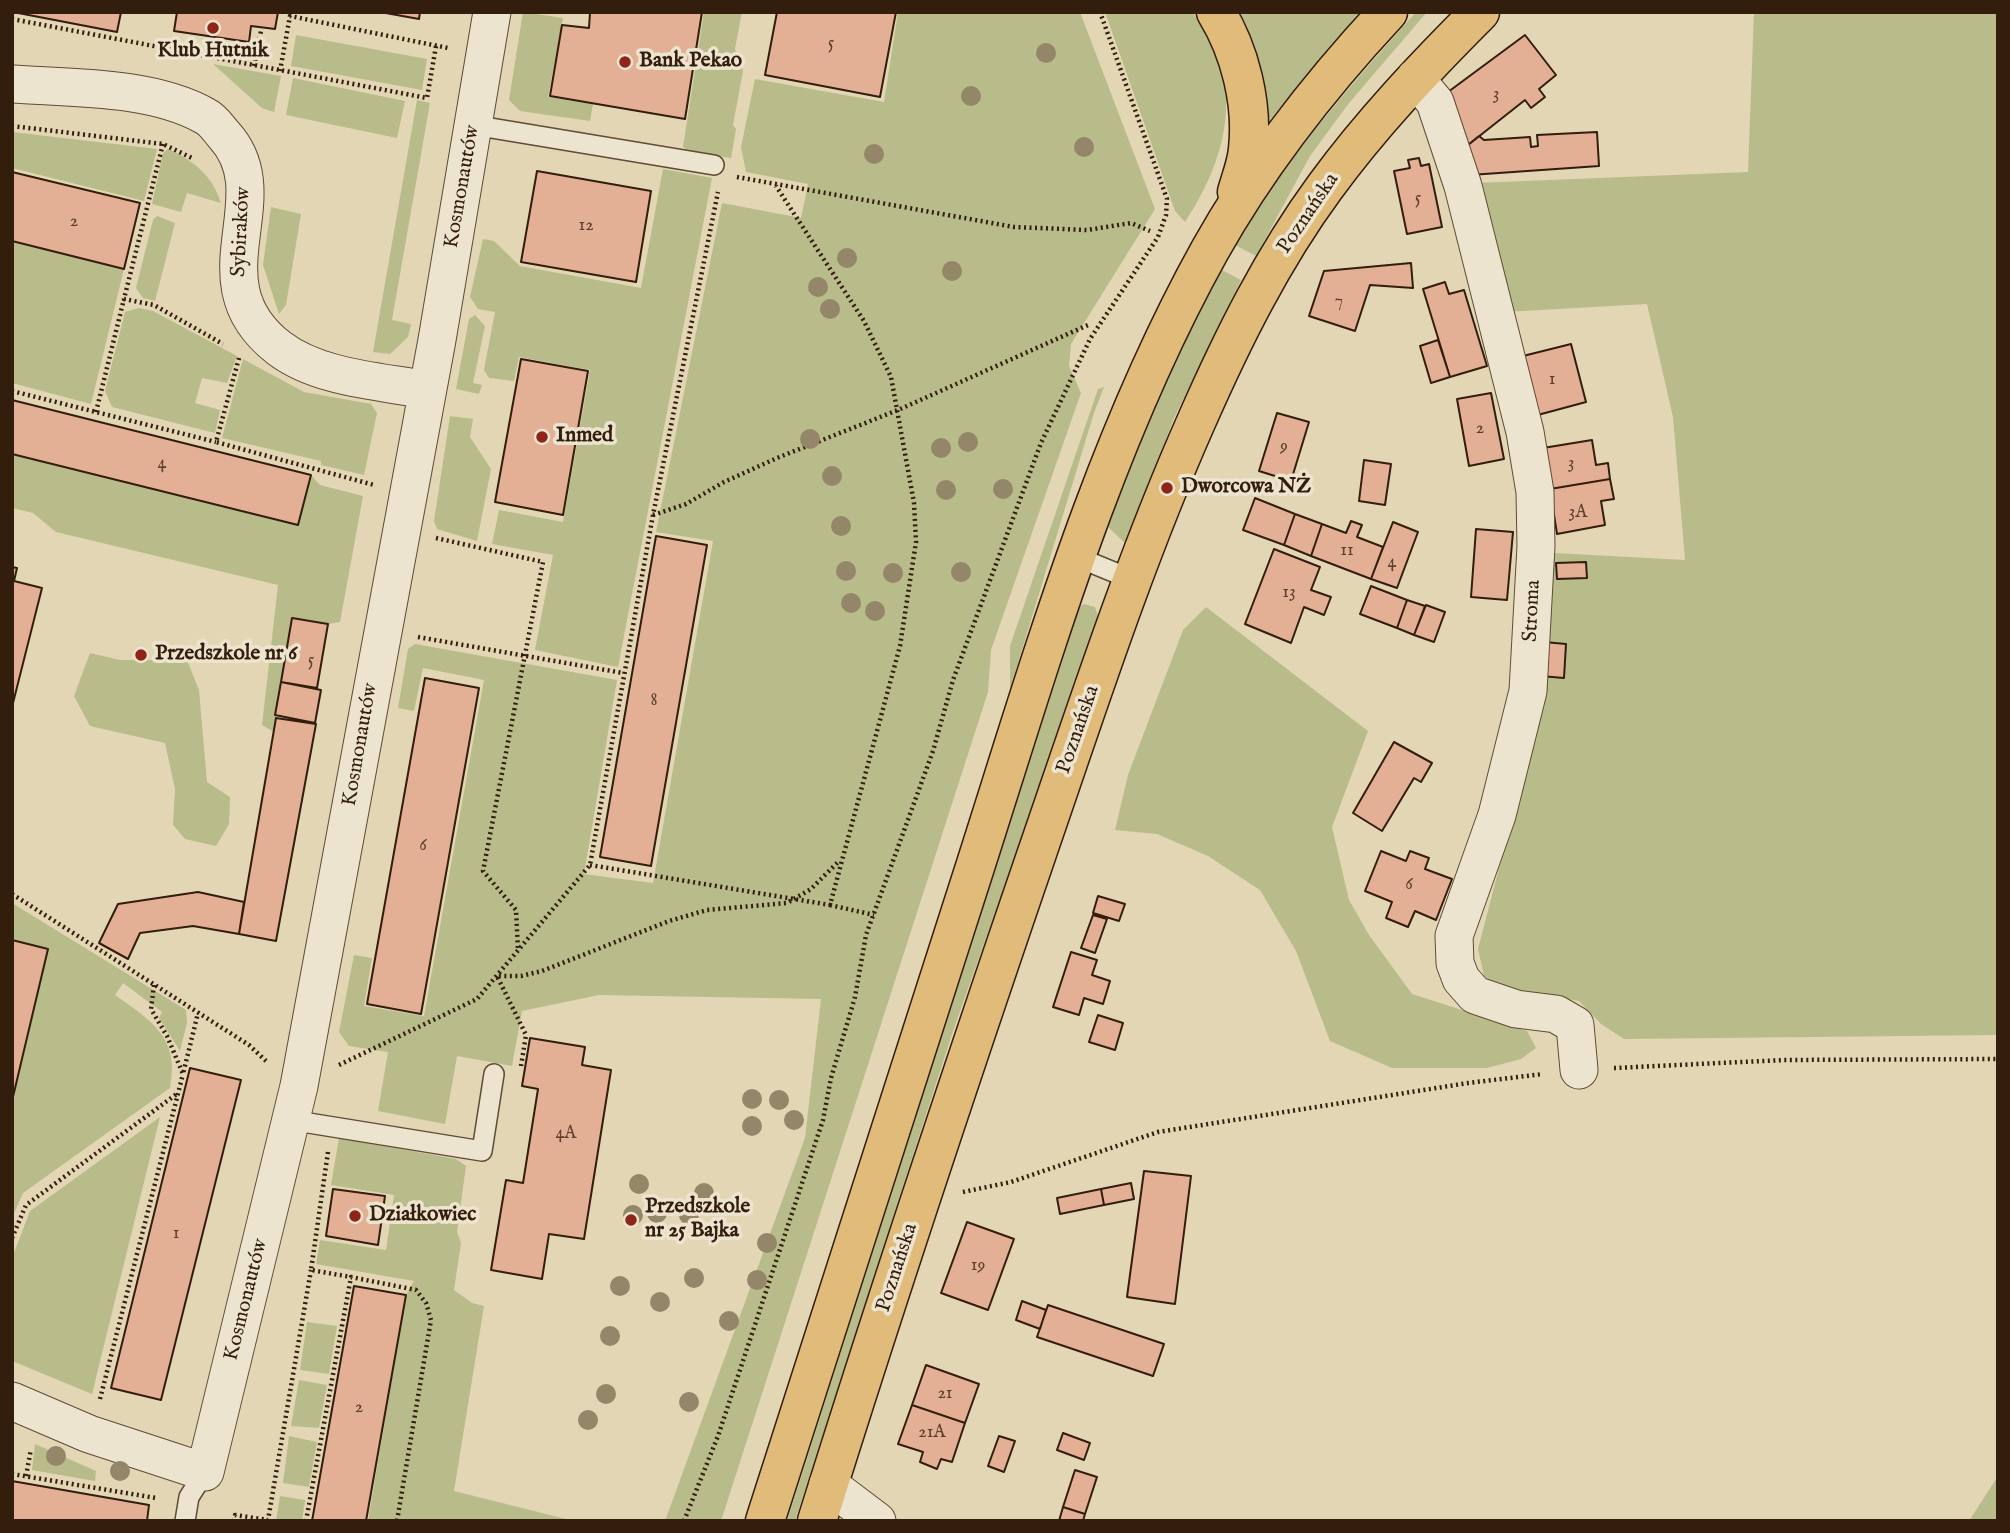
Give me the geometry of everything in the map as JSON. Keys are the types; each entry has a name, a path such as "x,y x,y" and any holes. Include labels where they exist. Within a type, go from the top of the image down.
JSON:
{"main road":[{"path":"1216,12 1229,34 1240,62 1247,121 1248,149 1232,213"},
{"path":"765,1521 1077,557 1152,365 1172,321 1232,213 1328,81 1388,12"},
{"name":"Poznańska","path":"817,1521 921,1198 1160,504 1255,299 1325,186 1415,78 1480,12"}],"street":[{"name":"Kosmonautów","path":"205,1472 290,1120 427,390 492,12"},
{"name":"Stroma","path":"1415,78 1435,102 1463,186 1525,432 1535,492 1536,546 1528,691 1497,815 1454,936 1455,963 1461,979 1475,995 1516,1009 1556,1014 1575,1025 1578,1070"},
{"name":"Sybiraków","path":"12,85 100,89 180,105 208,117 242,159 246,178 237,276 242,303 256,327 280,349 308,365 427,390"},
{"path":"12,1401 89,1434 205,1472"},
{"path":"828,1484 877,1521"}],"lane":[{"path":"473,125 713,165"},
{"path":"1077,557 1133,580"},
{"path":"290,1120 482,1151 494,1074"},
{"path":"185,1521 189,1497 205,1472"}],"path":[{"path":"684,1521 718,1436 824,1120 831,1078 856,997 866,935 933,751 953,680 1041,443 1090,339 1158,237 1166,215 1167,199 1100,12"},
{"path":"280,71 290,16 449,48"},
{"path":"12,19 427,98 436,46"},
{"path":"254,66 261,30"},
{"path":"12,126 163,144 197,162"},
{"path":"735,177 1014,227 1087,230 1131,223 1150,231"},
{"path":"775,185 864,321 891,377 914,503 916,542 900,646 830,905"},
{"path":"336,1067 477,999 590,865 653,515 719,188"},
{"path":"96,412 124,299"},
{"path":"653,515 686,504 724,482 777,458 898,410 1088,326"},
{"path":"216,442 241,354"},
{"path":"12,391 387,488"},
{"path":"430,531 436,538 542,562 483,871 516,910 518,950"},
{"path":"408,635 624,673"},
{"path":"497,976 522,976 542,971 575,956 708,910 787,903 796,899 842,858"},
{"path":"590,865 796,899 874,915"},
{"path":"12,894 249,1045 269,1064"},
{"path":"154,985 150,1009 167,1036 183,1074"},
{"path":"97,1411 198,1013"},
{"path":"921,1198 1011,1182 1157,1132 1468,1083 1578,1070 1784,1060 1998,1059"},
{"path":"12,1238 26,1205 178,1093"},
{"path":"234,1521 235,1515 268,1520 330,1141"},
{"path":"311,1270 416,1290 426,1303 431,1320 397,1521"},
{"path":"306,1521 351,1277"},
{"path":"26,1476 33,1436"},
{"path":"12,1474 164,1499"}],"green space":[{"path":"523,12 563,18 548,97 593,104 590,121 520,111 509,100"},
{"path":"704,12 742,12 735,49 743,71 733,125 736,129 731,158 689,152 683,147"},
{"path":"898,12 1080,12 1155,209 1071,344 1069,366 1081,393 991,650 988,692 721,1521 665,1521 805,1138 821,999 599,995 522,1011 512,1066 457,1056 445,1124 378,1111 388,1052 349,1046 339,1032 354,955 372,958 364,1006 424,1016 484,680 423,668 414,711 398,708 408,649 415,644 617,680 584,874 653,883 713,541 656,532 722,203 801,218 808,184 746,172 741,147 755,79 884,102"},
{"path":"1105,12 1192,12 1209,38 1220,64 1226,90 1226,117 1221,144 1200,197 1185,222 1175,211"},
{"path":"1240,12 1360,12 1264,127 1259,68 1252,40"},
{"path":"1416,12 1427,12 1349,103 1310,156 1256,256 1235,245 1297,153 1343,95"},
{"path":"1754,12 1998,12 1998,1035 1624,1039 1601,1024 1579,1001 1504,988 1484,976 1478,949 1529,753 1554,553 1685,560 1673,417 1647,304 1505,312 1475,183 1748,172"},
{"path":"296,35 427,59 422,90 291,66"},
{"path":"213,64 281,76 274,112 262,108"},
{"path":"293,78 405,101 397,138 286,115"},
{"path":"417,100 430,103 392,320 411,324 408,337 390,354 373,352"},
{"path":"12,132 157,149 144,201 12,168"},
{"path":"168,149 201,170 213,185 221,203 187,193 181,212 152,204 163,153"},
{"path":"663,169 712,178 618,667 535,650 553,555 492,544 499,510 563,522 590,370 519,357 514,381 489,378 484,370 495,312 478,309 470,297 483,239 494,241 520,266 641,288"},
{"path":"271,207 301,214 286,305 279,314 263,265"},
{"path":"157,216 175,223 155,301 143,298 136,288 153,220"},
{"path":"12,241 124,269 91,404 12,383"},
{"path":"1220,269 1241,280 1174,418 1126,544 1107,526 1168,370"},
{"path":"139,308 153,311 237,356 227,383 202,378 195,403 220,410 215,433 112,407 105,391 125,312"},
{"path":"475,315 485,326 473,383 482,385 479,394 456,389 469,319"},
{"path":"243,359 304,392 371,404 377,413 364,475 321,465 321,461 222,438"},
{"path":"1104,387 1010,689 1010,646 1098,389"},
{"path":"450,416 473,419 470,437 491,469 477,541 437,529 434,521"},
{"path":"12,454 297,525 311,475 320,485 363,496 340,622 328,624 292,618 274,732 262,725 278,585 56,532 33,513 12,508"},
{"path":"1084,604 1095,607 1099,620 953,1031 795,1521 787,1521 1079,607"},
{"path":"1206,607 1368,731 1332,827 1349,900 1369,935 1412,994 1527,1031 1536,1048 1521,1059 1487,1068 1392,1068 1330,1041 1296,951 1260,890 1208,856 1157,834 1115,830 1128,775 1183,630"},
{"path":"90,653 120,660 187,660 199,690 207,782 230,797 229,824 216,846 185,839 173,825 175,789 165,743 90,726 74,696"},
{"path":"12,903 186,1010 187,1023 180,1051 159,1018 162,1012 123,983 115,995 141,1013 167,1043 172,1071 170,1088 23,1193 12,1218 12,1101 48,949 12,940"},
{"path":"160,1117 92,1394 12,1361 12,1258 30,1211"},
{"path":"339,1138 456,1159 466,1166 457,1232 461,1243 454,1290 472,1303 484,1306 454,1491 574,1521 368,1521 406,1295 414,1281 316,1264 320,1240 386,1250 394,1195 331,1185"},
{"path":"307,1322 337,1326 329,1374 300,1370"},
{"path":"299,1380 327,1385 319,1428 291,1426"},
{"path":"289,1436 317,1442 309,1487 283,1483"},
{"path":"35,1444 96,1471 95,1481 32,1470"},
{"path":"1998,1476 1998,1521 1969,1521"},
{"path":"280,1496 305,1500 302,1521 276,1521"}],"building":[{"path":"13,12 121,12 117,32"},
{"name":"Klub Hutnik","path":"177,12 278,12 275,29 251,26 249,42 174,31"},
{"path":"380,12 420,12 419,19"},
{"name":"Bank Pekao","path":"590,12 702,12 685,119 550,96 562,25 589,28"},
{"path":"777,12 896,12 880,97 765,75"},
{"path":"1525,35 1556,75 1539,89 1545,97 1531,108 1525,100 1463,149 1448,92"},
{"path":"1597,132 1599,166 1470,175 1463,149 1479,136 1484,140 1530,137 1531,147 1538,146 1537,135"},
{"path":"1419,158 1421,166 1429,164 1442,227 1407,234 1394,171 1410,168 1408,160"},
{"path":"537,171 651,191 636,282 521,262"},
{"path":"12,172 140,203 124,269 12,241"},
{"path":"1411,263 1413,288 1370,285 1355,331 1309,316 1324,271"},
{"path":"1445,282 1449,294 1464,290 1487,366 1450,377 1423,289"},
{"path":"1438,340 1450,377 1431,383 1420,346"},
{"path":"1571,344 1586,402 1534,416 1519,357"},
{"name":"Inmed","path":"521,359 588,371 563,515 495,502"},
{"path":"1491,393 1504,459 1469,466 1457,399"},
{"path":"12,400 311,475 298,525 12,454"},
{"path":"1277,413 1309,422 1291,481 1259,471"},
{"path":"1592,440 1596,465 1608,463 1610,479 1550,489 1543,448"},
{"path":"1364,460 1391,464 1385,505 1359,501"},
{"path":"1610,479 1614,499 1601,501 1605,525 1557,534 1550,489"},
{"path":"1255,498 1295,514 1284,545 1243,530"},
{"path":"1295,514 1322,524 1311,556 1284,545"},
{"path":"1351,521 1362,525 1357,537 1383,547 1371,579 1311,556 1322,524 1346,533"},
{"path":"1393,522 1418,532 1397,588 1371,579"},
{"path":"1476,529 1513,532 1507,600 1471,597"},
{"path":"656,536 707,545 651,866 600,857"},
{"path":"1274,549 1320,567 1311,590 1331,597 1324,615 1304,607 1291,643 1245,624"},
{"path":"1586,562 1587,578 1557,579 1556,563"},
{"path":"12,567 17,568 14,581 42,588 12,707"},
{"path":"1371,586 1407,600 1397,628 1360,614"},
{"path":"1407,600 1425,606 1414,635 1397,628"},
{"path":"1426,605 1445,612 1434,642 1414,635"},
{"path":"292,618 328,624 317,688 281,682"},
{"path":"1544,642 1566,644 1564,678 1540,676"},
{"path":"425,678 479,688 421,1014 367,1004"},
{"path":"281,682 321,690 315,723 275,715"},
{"path":"276,718 316,724 276,941 239,934"},
{"path":"1394,742 1432,763 1421,782 1414,778 1382,831 1353,813"},
{"path":"1381,851 1406,861 1410,851 1429,858 1425,869 1452,879 1436,920 1415,911 1408,927 1386,918 1392,902 1365,891"},
{"path":"198,892 244,902 239,934 193,926 140,933 128,959 99,943 118,904"},
{"path":"1098,896 1125,904 1119,921 1093,913"},
{"path":"1093,915 1107,919 1095,953 1081,948"},
{"path":"12,940 48,949 12,1101"},
{"path":"1071,952 1097,960 1092,975 1110,981 1103,1004 1084,998 1079,1015 1053,1007"},
{"path":"1098,1015 1123,1023 1115,1050 1089,1042"},
{"path":"530,1038 585,1047 582,1065 611,1070 584,1239 549,1234 542,1279 491,1270 506,1180 523,1183 538,1089 522,1086"},
{"path":"190,1068 241,1080 161,1400 111,1388"},
{"path":"1144,1171 1191,1176 1175,1304 1127,1297"},
{"path":"1131,1183 1134,1199 1104,1205 1101,1189"},
{"name":"Działkowiec","path":"333,1189 385,1196 378,1245 326,1236"},
{"path":"1101,1189 1104,1205 1060,1214 1057,1198"},
{"path":"967,1222 1014,1239 988,1310 941,1293"},
{"path":"354,1286 406,1295 366,1521 312,1521"},
{"path":"1022,1301 1046,1310 1040,1329 1016,1320"},
{"path":"1048,1305 1164,1344 1153,1376 1037,1337"},
{"path":"926,1365 979,1384 965,1423 912,1405"},
{"path":"912,1405 965,1423 952,1462 941,1459 937,1469 920,1462 923,1452 898,1444"},
{"path":"1063,1433 1090,1443 1084,1460 1057,1450"},
{"path":"999,1436 1015,1441 1004,1472 988,1466"},
{"path":"1075,1470 1097,1477 1085,1514 1063,1507"},
{"path":"12,1481 149,1505 147,1521 12,1521"},
{"path":"1063,1507 1085,1514 1083,1521 1059,1521"}],"place":[{"name":"Klub Hutnik","path":"213,28"},
{"name":"Bank Pekao","path":"625,62"},
{"name":"Inmed","path":"542,437"},
{"name":"Dworcowa NŻ","path":"1167,488"},
{"name":"Przedszkole nr 6","path":"141,655"},
{"name":"Działkowiec","path":"355,1216"},
{"name":"Przedszkole nr 25 Bajka","path":"631,1220"}]}
